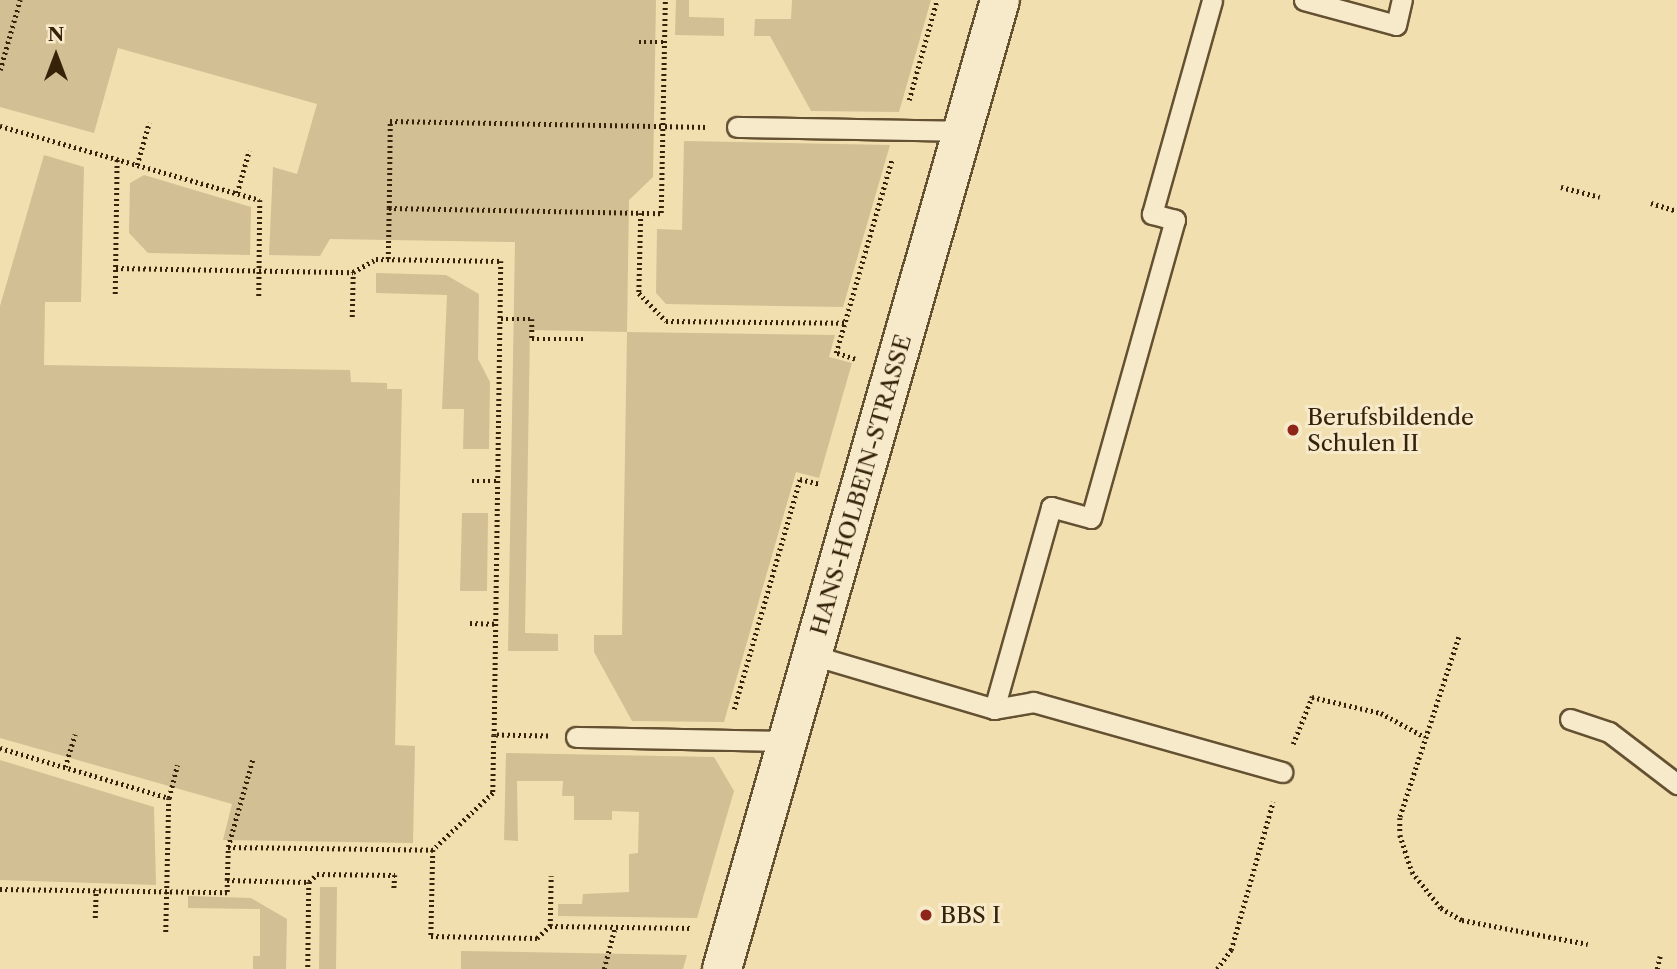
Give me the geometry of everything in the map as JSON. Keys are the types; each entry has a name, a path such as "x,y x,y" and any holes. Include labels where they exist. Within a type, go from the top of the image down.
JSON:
{"street":[{"name":"HANS-HOLBEIN-STRASSE","path":"722,969 1000,0"}],"lane":[{"path":"994,709 1051,507 1091,518 1175,220 1152,214 1212,0"},
{"path":"1304,0 1396,25 1402,0"},
{"path":"737,127 962,131"},
{"path":"813,655 994,709 1033,702 1282,772"},
{"path":"1570,719 1609,732 1677,783"},
{"path":"576,737 788,741"}],"path":[{"path":"0,70 20,0"},
{"path":"389,208 661,213 665,0"},
{"path":"894,370 836,353 937,0"},
{"path":"639,41 664,42"},
{"path":"388,259 390,121 737,127"},
{"path":"137,165 149,123"},
{"path":"0,126 260,200 259,296"},
{"path":"237,193 249,151"},
{"path":"115,294 117,159"},
{"path":"1561,187 1600,197"},
{"path":"1651,203 1677,211"},
{"path":"641,213 639,293 666,321 845,323"},
{"path":"116,268 353,272 376,259 502,261 493,793 433,850 228,847"},
{"path":"352,317 353,272"},
{"path":"501,319 532,319 532,339 583,339"},
{"path":"726,739 800,479 858,495"},
{"path":"472,481 498,481"},
{"path":"470,623 495,624"},
{"path":"1459,637 1408,780 1400,835 1412,872 1427,895 1462,920 1588,944"},
{"path":"1217,969 1231,950 1282,772 1312,697 1381,713 1424,737"},
{"path":"65,767 75,734"},
{"path":"494,735 576,737"},
{"path":"0,748 169,798"},
{"path":"0,888 227,892 228,847 253,758"},
{"path":"166,933 169,798 177,765"},
{"path":"433,850 432,936 537,939 550,926 551,876"},
{"path":"308,969 309,882 317,874 395,875 394,888"},
{"path":"227,880 309,882"},
{"path":"95,918 96,890"},
{"path":"550,926 734,929"},
{"path":"604,969 615,927"},
{"path":"1657,969 1660,956"}],"shaded area":[{"path":"0,0 656,0 653,177 629,200 627,332 530,330 525,633 558,634 558,651 508,651 515,242 330,239 320,256 269,255 273,167 297,174 317,104 118,48 94,133 0,107"},
{"path":"676,0 689,0 689,17 724,18 724,36 675,35"},
{"path":"792,0 931,0 899,112 811,111 770,36 754,36 755,19 791,19"},
{"path":"684,141 890,145 843,307 666,304 656,293 657,229 682,230"},
{"path":"44,155 84,167 81,302 45,302 44,365 350,370 351,382 387,383 387,389 402,389 395,745 415,746 413,843 223,840 232,804 0,738 0,306"},
{"path":"144,175 251,207 250,255 148,253 129,233 130,183"},
{"path":"376,273 446,275 479,294 478,359 490,382 489,449 463,449 464,409 442,409 447,295 376,293"},
{"path":"627,332 835,335 829,357 852,363 819,478 796,472 724,722 632,721 594,652 594,635 622,635"},
{"path":"462,513 488,513 487,591 460,591"},
{"path":"506,753 714,757 734,791 697,918 558,916 558,904 582,904 583,894 629,892 629,854 638,853 639,812 612,811 612,820 574,820 574,796 562,796 563,781 517,781 518,841 504,840"},
{"path":"0,760 154,807 156,885 0,880"},
{"path":"320,887 337,887 336,969 319,969"},
{"path":"188,896 251,898 287,919 286,969 253,969 253,956 260,956 260,909 188,908"},
{"path":"461,951 687,955 683,969 461,969"}],"place":[{"name":"Berufsbildende Schulen II","path":"1293,430"},
{"name":"BBS I","path":"926,915"}]}
